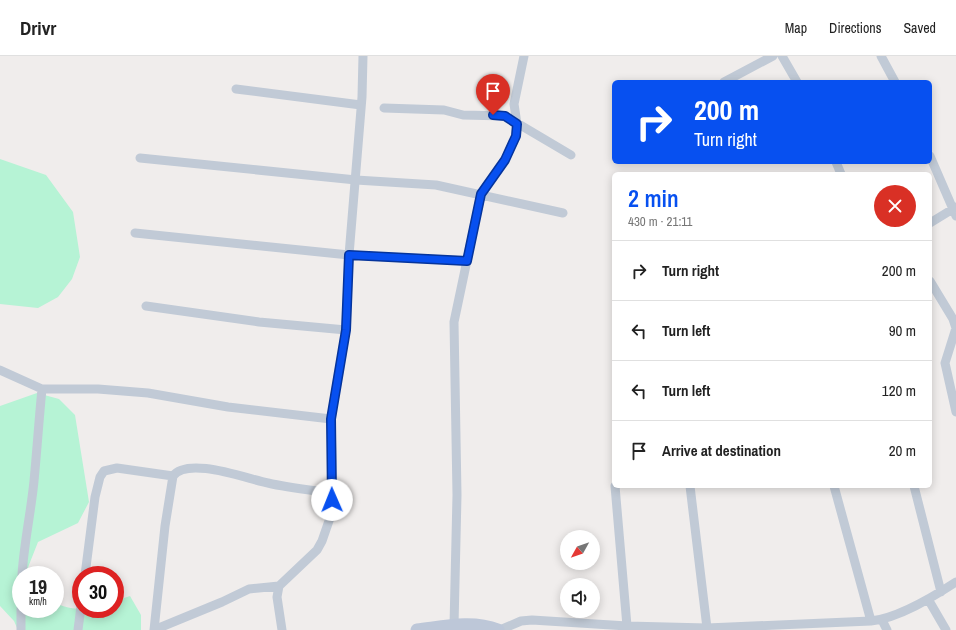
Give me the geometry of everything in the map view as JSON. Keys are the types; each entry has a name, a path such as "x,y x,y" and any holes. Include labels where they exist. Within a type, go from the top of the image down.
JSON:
{"main road":[{"path":"417,630 454,626 487,626 499,630"}],"street":[{"path":"282,630 277,597 279,586 316,550 322,541 331,515 331,419 346,330 349,255 356,180 363,56"},
{"path":"454,626 457,495 454,322 481,194 505,160 516,136 517,124 514,104 524,56"},
{"path":"728,80 773,56"},
{"path":"782,56 796,80"},
{"path":"881,56 894,80"},
{"path":"236,89 361,105"},
{"path":"384,108 444,110 463,115 505,116 571,154"},
{"path":"140,158 399,184 417,183 481,194 563,213"},
{"path":"932,160 955,211 932,222"},
{"path":"135,233 349,255 467,261"},
{"path":"932,284 953,318 956,328 945,364 956,412"},
{"path":"146,306 258,322 346,330"},
{"path":"0,370 42,389 98,389 148,393 228,407 331,419"},
{"path":"23,566 25,538 34,482 35,447 42,389"},
{"path":"86,566 95,498 100,477 104,471 117,468 173,476"},
{"path":"279,586 249,589 222,602 154,630 165,526 173,476 177,471 182,469 204,469 246,476 266,483 332,493"},
{"path":"616,488 622,627"},
{"path":"690,488 707,628"},
{"path":"835,488 871,621"},
{"path":"915,488 941,592"},
{"path":"499,630 515,622 532,620 622,627 707,628 882,620 928,600 956,582"},
{"path":"928,600 946,630"},
{"path":"21,618 21,630"},
{"path":"78,630 80,618"},
{"path":"882,620 887,630"}],"green space":[{"path":"0,159 46,175 73,212 80,257 72,279 58,297 38,308 0,304"},
{"path":"37,393 59,399 75,415 89,502 78,523 38,542 29,566 12,566 12,618 64,618 64,606 72,608 72,618 124,618 124,598 130,596 141,615 141,630 18,630 14,621 0,606 0,406"}],"route":[{"path":"332,500 331,419 346,330 349,255 467,261 481,194 505,160 516,136 517,124 505,116 493,115"}]}
